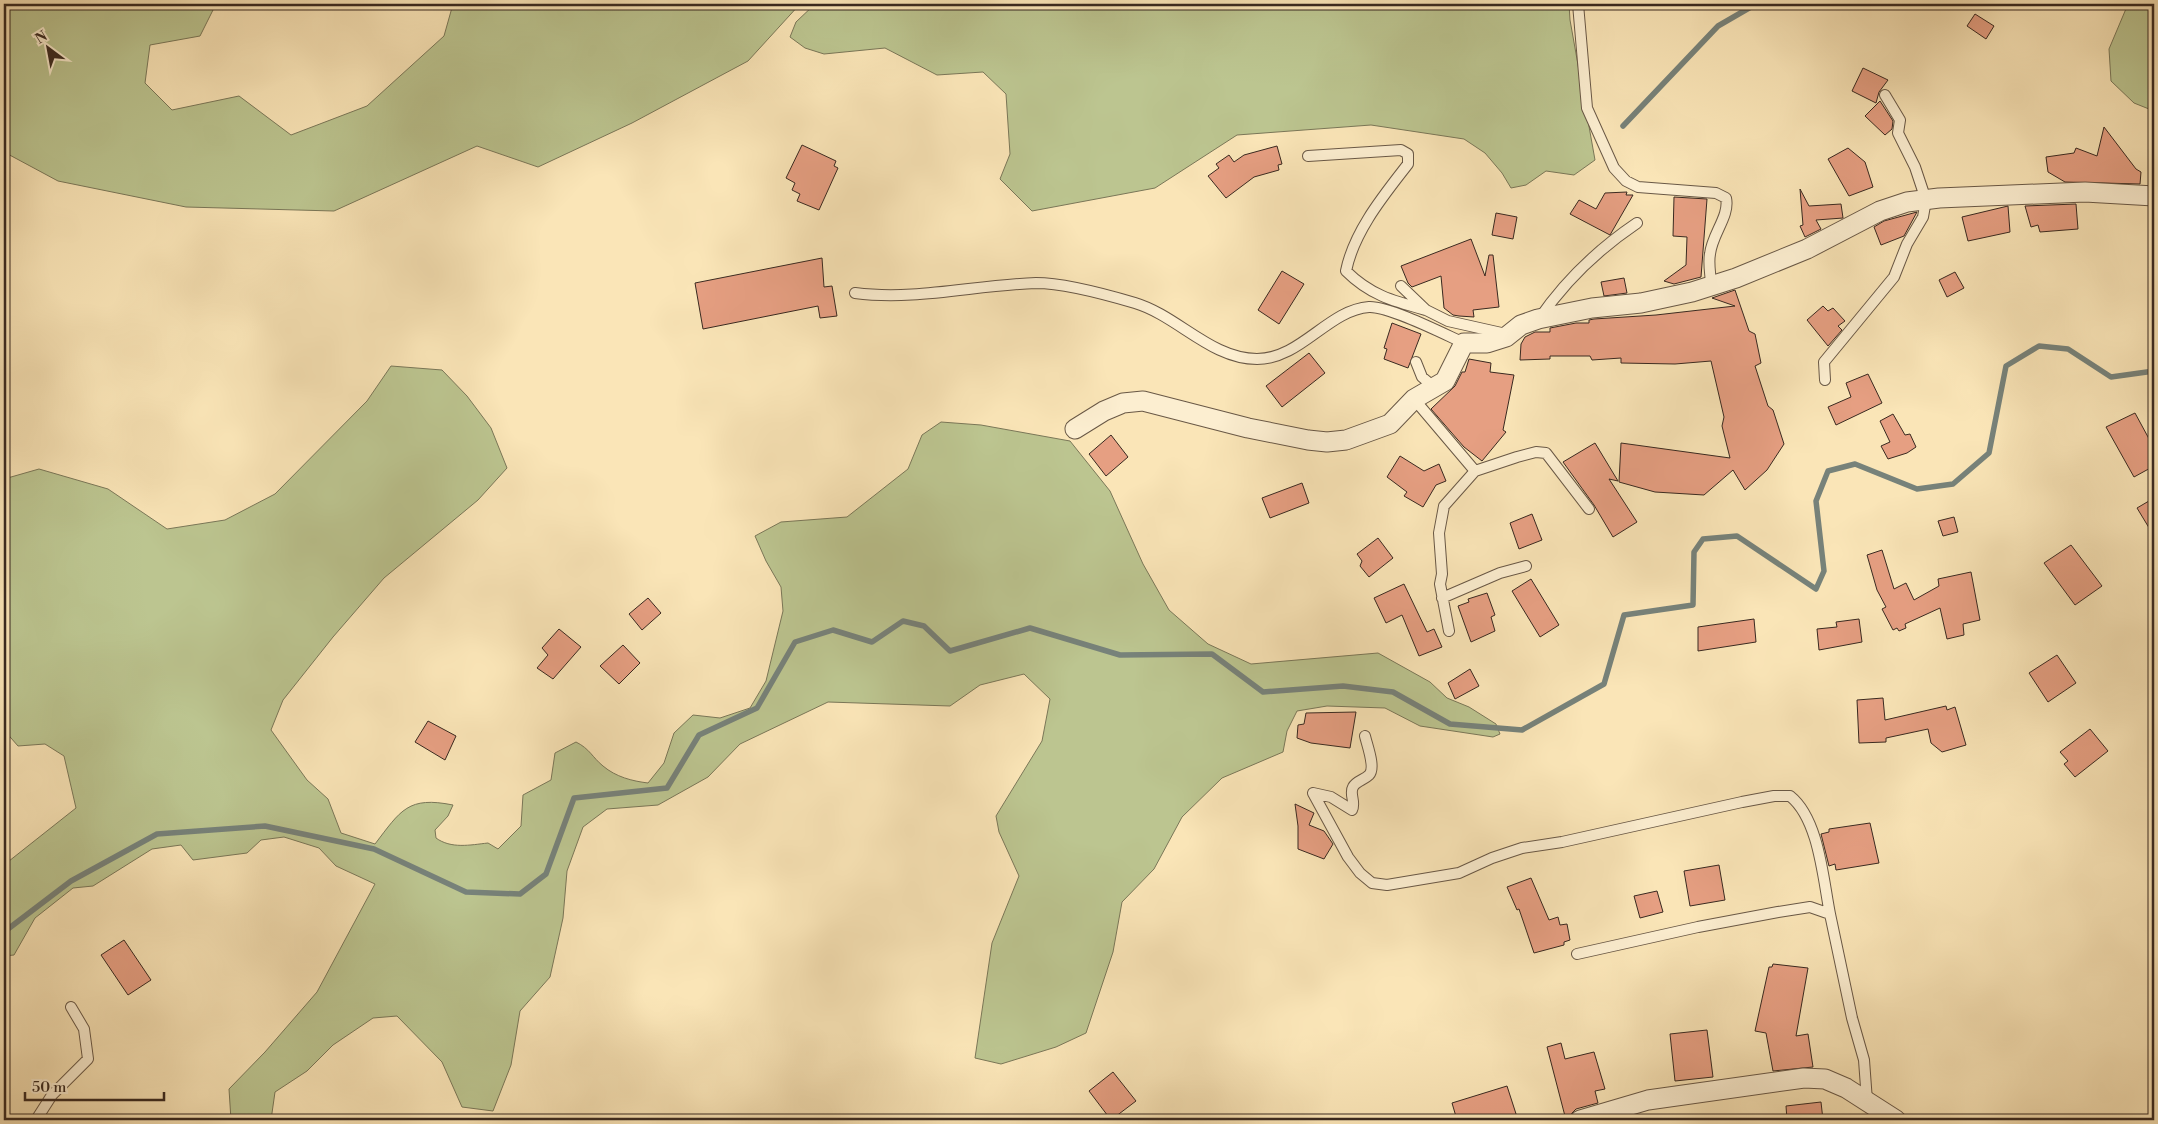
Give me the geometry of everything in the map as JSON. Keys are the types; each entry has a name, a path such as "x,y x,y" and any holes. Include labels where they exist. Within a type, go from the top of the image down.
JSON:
{"street":[{"path":"1075,429 1104,411 1123,403 1143,401 1248,428 1327,442 1368,434 1390,424 1414,399 1445,381 1464,343 1487,343 1508,334 1520,325 1538,319 1592,308 1641,304 1711,286 1807,249 1880,211 1908,202 2086,192 2154,196"},
{"path":"1580,1120 1644,1101 1804,1078 1825,1079 1867,1101 1896,1120"}],"lane":[{"path":"1578,4 1588,108 1614,168 1626,181 1638,187 1716,193 1726,198 1728,207 1710,254 1711,286"},
{"path":"1825,380 1824,362 1894,277 1907,244 1923,217 1926,200 1915,167 1898,133 1900,120 1885,95"},
{"path":"1308,156 1401,150 1408,154 1408,164 1379,202 1349,255 1346,270 1359,284 1384,298 1426,310 1448,321 1508,334"},
{"path":"1538,319 1555,296 1591,260 1615,238 1638,223"},
{"path":"855,293 883,297 1038,283 1083,290 1152,308 1208,344 1245,358 1259,359 1277,356 1306,341 1330,323 1370,307 1390,312 1464,343"},
{"path":"1401,286 1426,310"},
{"path":"1416,362 1422,377 1434,387"},
{"path":"1414,399 1475,471"},
{"path":"1449,631 1442,598 1439,533 1444,506 1475,471 1517,456 1536,452 1546,453 1557,470 1589,509"},
{"path":"1442,598 1500,573 1526,566"},
{"path":"1365,736 1372,770 1369,775 1354,784 1351,790 1354,806 1352,810 1331,797 1313,793 1348,857 1360,873 1372,884 1387,885 1460,873 1492,858 1522,848 1562,842 1742,802 1774,796 1790,796 1804,811 1817,846 1852,1018 1864,1060 1867,1101"},
{"path":"1577,954 1698,927 1778,912 1810,907 1830,914"},
{"path":"36,1120 52,1095 88,1059 84,1030 71,1007"}],"green space":[{"path":"4,4 216,4 200,36 150,45 145,83 172,110 239,96 291,135 367,106 444,36 453,4 800,4 748,61 632,123 538,167 477,146 334,211 186,207 58,181 4,152"},
{"path":"815,4 1569,4 1570,20 1595,160 1574,175 1546,171 1526,185 1511,188 1502,173 1485,153 1464,139 1371,125 1237,135 1155,188 1032,211 1000,179 1010,154 1006,94 983,72 937,75 885,48 824,54 805,48 790,37 796,22"},
{"path":"2128,4 2154,4 2154,111 2134,103 2111,81 2109,49"},
{"path":"391,366 442,370 467,396 491,428 507,468 478,500 384,578 333,637 283,700 271,730 307,780 328,799 341,833 375,844 399,814 407,808 415,804 438,803 453,805 448,816 435,830 436,838 454,845 488,843 498,849 521,826 523,795 551,780 555,753 576,742 585,747 599,763 613,773 630,780 648,783 664,763 674,733 693,715 720,718 750,708 766,681 783,611 781,587 766,561 755,536 781,522 847,517 908,469 922,435 941,422 981,425 1070,441 1110,491 1143,564 1169,610 1208,644 1251,664 1378,653 1430,682 1447,698 1469,707 1496,724 1500,734 1493,737 1420,726 1385,708 1327,706 1297,711 1287,731 1283,752 1222,778 1182,817 1154,869 1122,902 1113,952 1086,1033 1056,1047 1001,1064 975,1058 992,943 1019,876 999,832 996,816 1042,741 1050,699 1024,674 980,685 950,706 828,702 740,744 708,777 658,805 607,809 583,827 567,871 563,918 550,977 520,1011 511,1065 493,1111 462,1107 442,1062 397,1016 373,1018 333,1045 307,1071 275,1092 271,1120 231,1120 229,1089 265,1052 317,992 375,884 336,866 319,848 284,837 261,840 247,853 193,860 181,845 152,849 93,886 73,888 35,918 14,955 4,956 4,865 76,808 64,756 45,744 18,746 4,730 4,479 39,469 108,489 167,529 225,520 275,494 367,401"}],"building":[{"path":"1975,14 1994,26 1986,39 1967,26"},
{"path":"1863,68 1888,80 1879,92 1876,103 1852,91"},
{"path":"1880,101 1893,121 1892,129 1885,135 1865,116"},
{"path":"2104,127 2136,169 2141,172 2140,184 2065,182 2048,172 2046,157 2074,153 2076,148 2097,156"},
{"path":"802,145 836,161 834,166 838,168 819,210 797,201 800,194 792,190 795,183 786,178"},
{"path":"1277,146 1282,164 1278,165 1279,170 1254,177 1226,198 1208,176 1219,168 1216,164 1229,155 1234,162 1244,155"},
{"path":"1848,148 1865,162 1873,187 1849,196 1828,159"},
{"path":"1800,189 1809,206 1841,204 1843,218 1816,220 1821,229 1805,237 1800,226 1803,225"},
{"path":"1627,192 1626,195 1633,195 1610,235 1570,214 1579,200 1596,209 1605,193"},
{"path":"1674,197 1707,199 1701,277 1674,284 1664,281 1686,265 1687,237 1673,236"},
{"path":"2076,204 2078,229 2040,232 2038,225 2031,227 2025,206"},
{"path":"2008,206 2010,232 1968,241 1962,217"},
{"path":"1917,212 1904,236 1881,245 1874,227 1884,221"},
{"path":"1496,213 1517,217 1513,239 1492,235"},
{"path":"1471,239 1485,276 1489,255 1493,255 1499,307 1473,310 1474,317 1453,315 1444,308 1441,276 1412,287 1408,283 1401,266"},
{"path":"822,258 824,287 832,286 837,316 820,318 818,306 703,329 695,283"},
{"path":"1282,271 1304,284 1279,324 1258,310"},
{"path":"1955,272 1964,288 1947,297 1939,280"},
{"path":"1624,278 1627,293 1604,296 1601,282"},
{"path":"1735,290 1749,331 1755,334 1761,363 1755,366 1768,406 1773,410 1784,444 1767,470 1745,490 1733,470 1704,495 1655,492 1619,482 1621,443 1730,458 1722,426 1724,417 1711,361 1675,364 1621,363 1621,358 1592,360 1590,356 1550,356 1550,359 1520,360 1521,344 1525,337 1535,332 1550,332 1550,328 1576,323 1589,323 1589,320 1594,319 1656,315 1735,306 1712,298"},
{"path":"1823,306 1828,311 1833,308 1845,321 1838,326 1842,330 1828,346 1807,320"},
{"path":"1392,323 1421,334 1408,368 1384,359 1387,349 1384,348"},
{"path":"1309,353 1325,373 1282,407 1266,386"},
{"path":"1469,359 1491,363 1490,372 1514,375 1503,430 1506,432 1482,461 1464,447 1431,409 1455,386 1462,372 1465,372"},
{"path":"1868,374 1882,403 1836,425 1828,407 1851,397 1846,383"},
{"path":"2135,413 2154,448 2154,466 2134,477 2106,427"},
{"path":"1893,414 1905,435 1910,434 1916,447 1907,453 1888,459 1881,446 1890,442 1880,421"},
{"path":"1111,435 1128,457 1106,476 1089,454"},
{"path":"1595,443 1618,481 1609,479 1637,522 1613,537 1594,505 1563,462"},
{"path":"1400,456 1424,471 1439,464 1446,481 1436,485 1423,507 1404,496 1407,492 1387,477"},
{"path":"1302,483 1309,503 1270,518 1262,498"},
{"path":"2154,498 2154,536 2137,508"},
{"path":"1532,514 1542,540 1519,549 1510,523"},
{"path":"1954,517 1958,532 1943,536 1938,521"},
{"path":"1378,538 1393,558 1369,577 1360,566 1362,561 1357,554"},
{"path":"2071,545 2102,586 2075,605 2044,563"},
{"path":"1882,550 1894,589 1906,583 1914,600 1939,586 1938,579 1971,572 1980,620 1963,624 1964,635 1947,639 1940,608 1905,624 1906,628 1899,631 1897,628 1893,630 1882,609 1886,607 1877,590 1867,555"},
{"path":"1531,579 1559,625 1540,637 1512,591"},
{"path":"1404,584 1427,632 1434,629 1442,647 1419,656 1402,615 1386,623 1374,598"},
{"path":"1487,593 1495,615 1491,617 1495,631 1471,642 1458,606 1469,602 1468,599"},
{"path":"648,598 661,613 642,630 629,614"},
{"path":"1754,619 1756,642 1698,651 1698,627"},
{"path":"1859,619 1862,642 1819,650 1817,629 1837,627 1836,622"},
{"path":"559,629 581,647 553,679 537,668 548,655 542,648"},
{"path":"623,645 640,663 619,684 600,666"},
{"path":"2057,655 2076,683 2048,702 2029,673"},
{"path":"1470,669 1479,686 1455,699 1448,683"},
{"path":"1883,698 1885,720 1946,706 1947,710 1955,707 1966,745 1942,752 1931,743 1928,729 1886,738 1886,742 1859,743 1857,700"},
{"path":"1356,712 1350,748 1311,743 1297,738 1298,725 1304,724 1306,713"},
{"path":"428,721 456,736 445,760 415,742"},
{"path":"2090,729 2108,751 2075,777 2064,764 2068,761 2060,752"},
{"path":"1295,804 1314,813 1309,825 1324,831 1333,844 1324,859 1298,849 1298,826"},
{"path":"1870,823 1879,863 1836,870 1835,864 1829,866 1821,834 1829,832 1829,829"},
{"path":"1719,865 1725,900 1690,906 1684,871"},
{"path":"1531,878 1549,920 1558,917 1560,925 1567,924 1570,940 1564,942 1564,945 1534,953 1519,909 1517,910 1507,887"},
{"path":"1657,891 1663,912 1640,918 1634,896"},
{"path":"124,940 151,980 128,995 101,955"},
{"path":"1773,964 1808,968 1796,1036 1808,1034 1813,1067 1773,1071 1766,1033 1755,1031 1769,967 1772,967"},
{"path":"1707,1030 1713,1077 1675,1081 1670,1034"},
{"path":"1561,1043 1565,1059 1594,1052 1605,1089 1595,1091 1598,1103 1576,1109 1569,1120 1566,1120 1547,1047"},
{"path":"1113,1072 1136,1101 1111,1120 1089,1091"},
{"path":"1507,1086 1518,1120 1457,1120 1452,1103"},
{"path":"1821,1102 1823,1120 1787,1120 1786,1106"}],"waterway":[{"path":"1623,126 1718,26 1756,4"},
{"path":"4,932 71,881 157,834 265,826 374,849 466,892 520,894 546,874 574,798 667,788 699,735 757,708 795,642 833,630 872,642 903,621 924,626 950,651 1030,628 1120,655 1212,654 1263,692 1343,686 1393,692 1450,724 1522,730 1604,684 1624,615 1693,605 1694,552 1703,539 1737,536 1816,589 1824,571 1816,501 1828,471 1855,464 1917,489 1953,484 1989,453 2006,366 2039,346 2068,349 2111,377 2154,371"}]}
